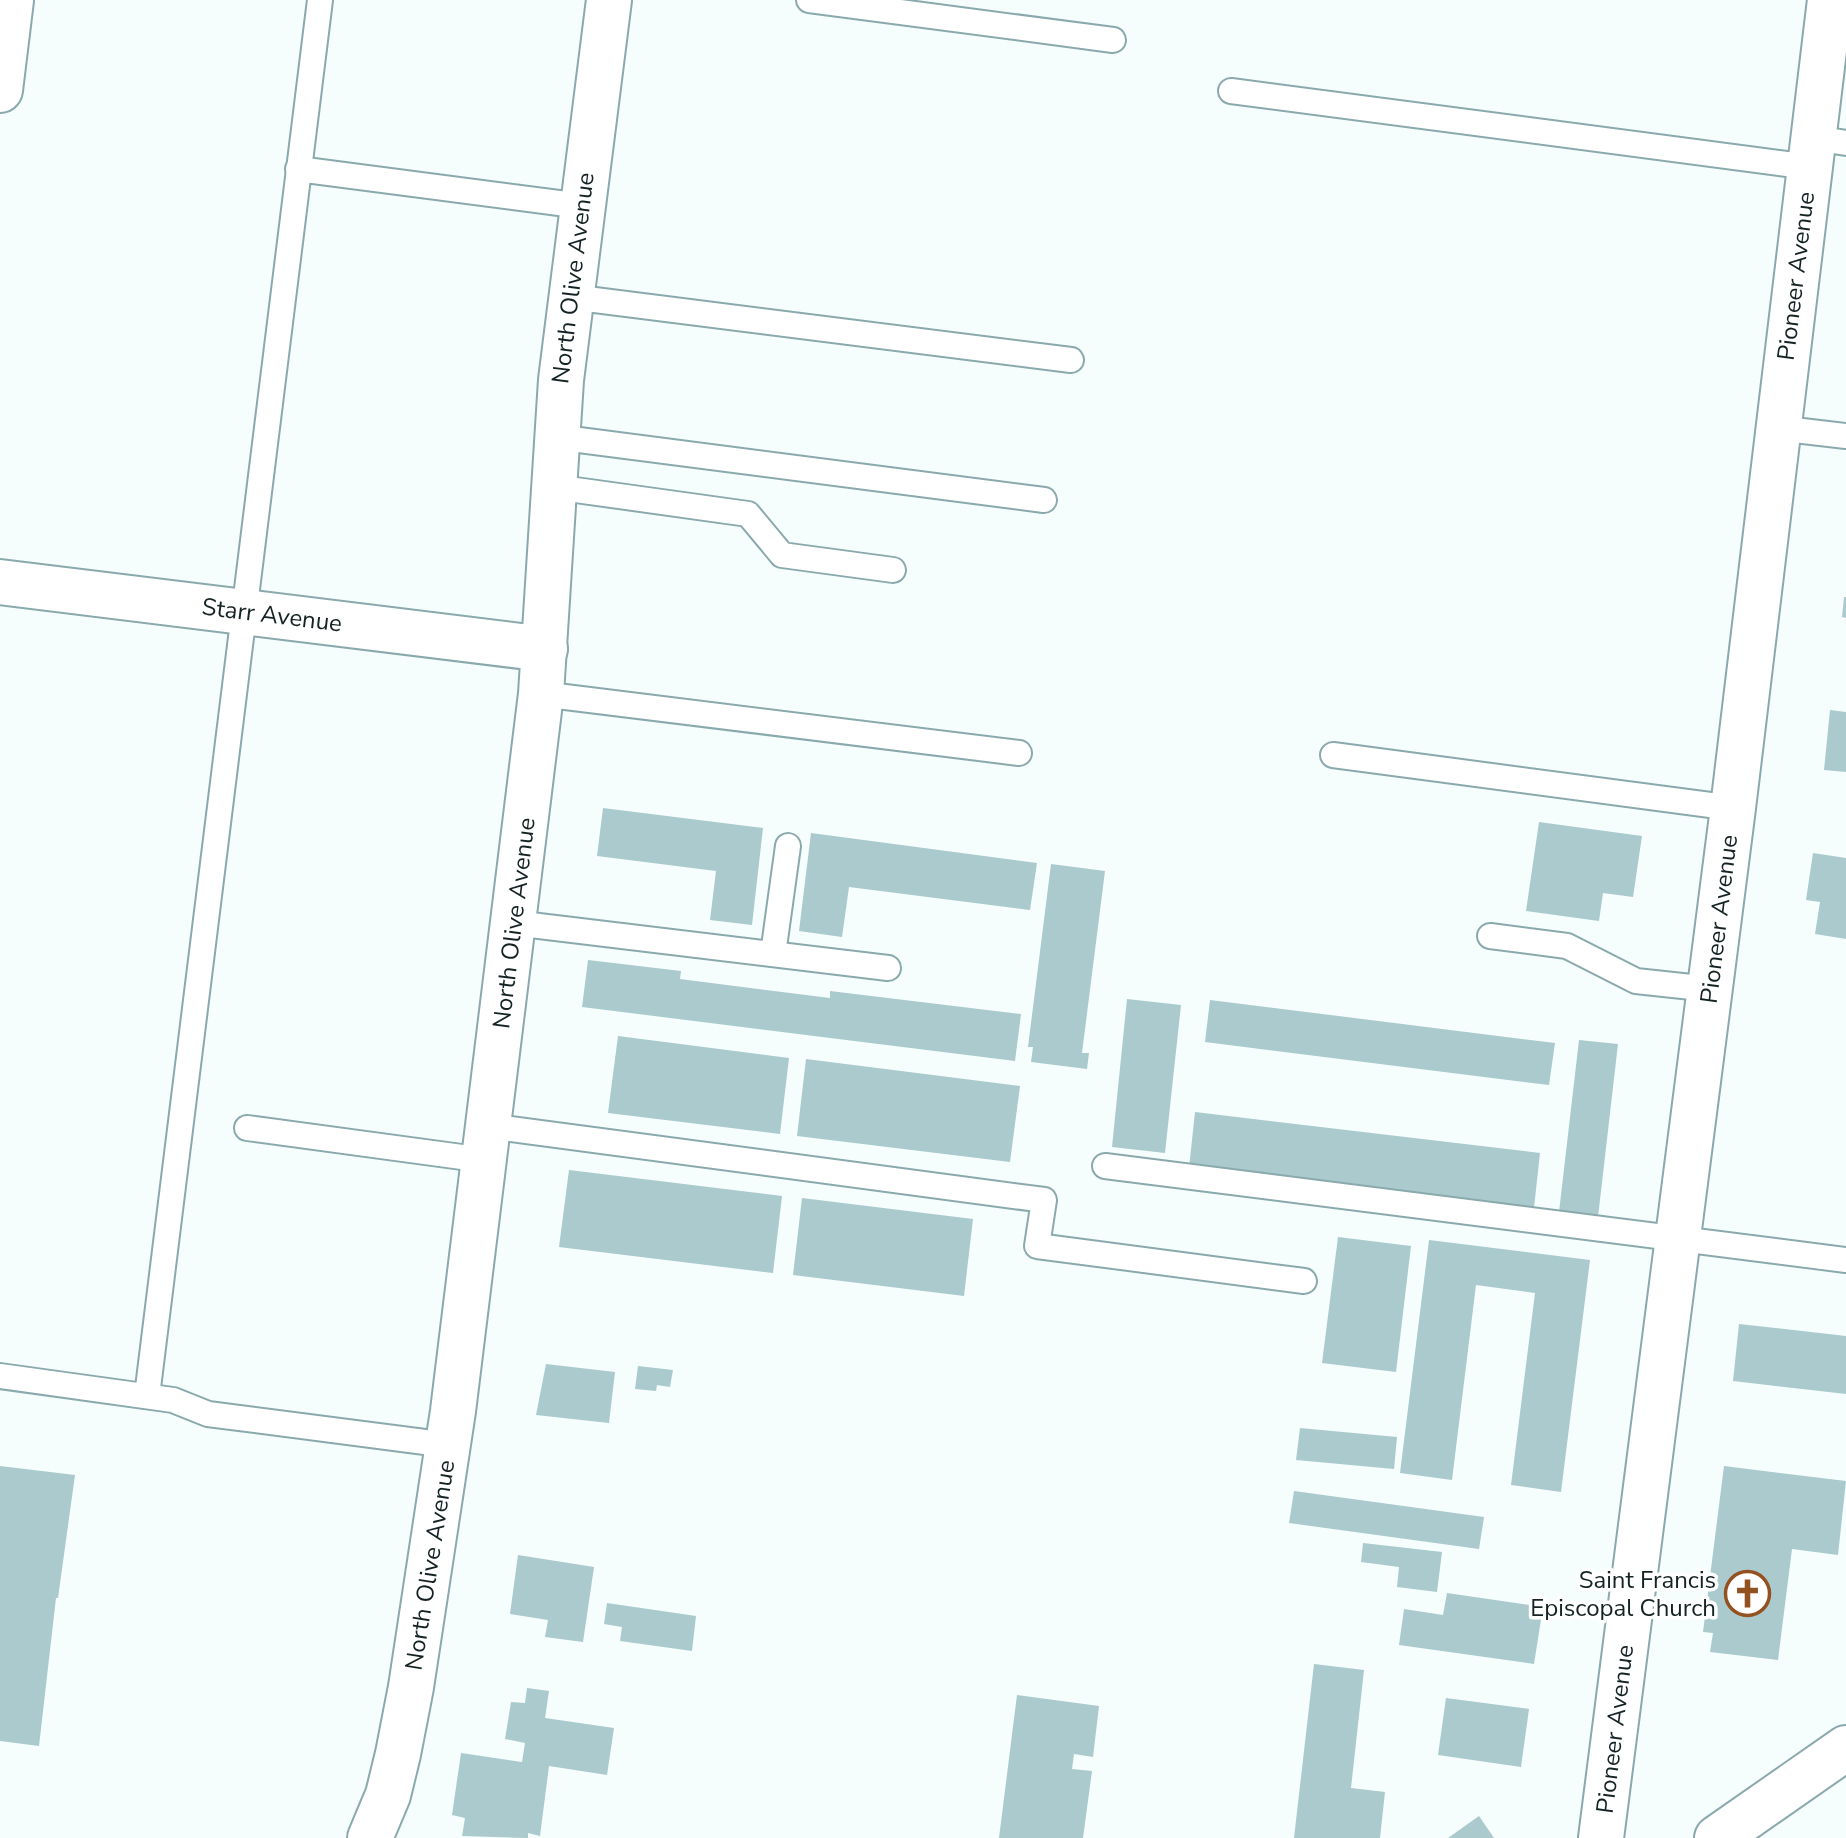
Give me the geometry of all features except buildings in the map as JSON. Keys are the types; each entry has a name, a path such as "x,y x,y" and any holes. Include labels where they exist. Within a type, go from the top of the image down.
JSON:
{"street":[{"path":"0,90 11,0"},
{"name":"North Olive Avenue","path":"370,1838 388,1795 398,1754 448,1445 541,694 556,437 609,0"},
{"name":"Pioneer Avenue","path":"1601,1838 1733,808 1777,428 1823,149 1830,0"},
{"name":"Starr Avenue","path":"0,582 545,649"},
{"path":"1717,1838 1846,1748"}],"lane":[{"path":"147,1396 320,0"},
{"path":"809,0 1113,40"},
{"path":"1231,91 1823,149"},
{"path":"298,169 582,206"},
{"path":"571,297 1071,360"},
{"path":"1777,428 1846,436"},
{"path":"556,437 1044,500"},
{"path":"554,487 748,514 782,555 893,570"},
{"path":"541,694 1019,753"},
{"path":"1333,755 1733,808"},
{"path":"773,954 788,846"},
{"path":"514,923 888,968"},
{"path":"1490,936 1567,946 1636,981 1710,989"},
{"path":"247,1128 486,1143 1044,1200 1037,1246 1304,1281"},
{"path":"1105,1166 1846,1260"},
{"path":"0,1376 173,1400 208,1414 448,1445"}],"place":[{"name":"Saint Francis Episcopal Church","path":"1747,1594"}]}
